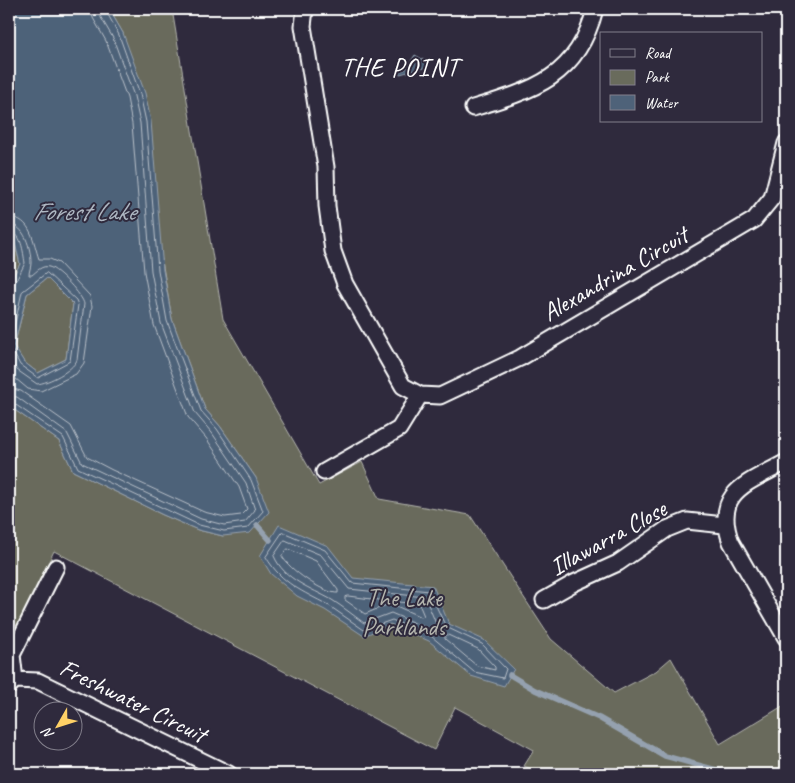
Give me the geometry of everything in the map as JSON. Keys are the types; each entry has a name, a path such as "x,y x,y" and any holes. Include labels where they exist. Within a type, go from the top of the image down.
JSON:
{"street":[{"path":"305,9 303,26 326,167 327,206 333,251 346,284 403,386 420,396 399,429 324,472"},
{"path":"473,108 524,93 564,68 583,42 595,9"},
{"name":"Alexandrina Circuit","path":"420,396 440,396 520,358 754,220 772,198 786,143"},
{"path":"786,462 739,488 726,504 724,525 731,542 786,638"},
{"name":"Illawarra Close","path":"544,600 574,583 618,563 667,529 687,521 724,525"},
{"name":"Freshwater Circuit","path":"56,566 12,655 12,683 38,681 229,774"}],"green space":[{"name":"The Lake Parklands","path":"109,9 172,9 223,319 319,485 362,462 379,499 470,515 551,639 614,693 656,671 671,658 720,744 786,704 786,774 541,774 524,766 534,750 455,707 434,750 54,551 9,644 9,406 59,441 73,471 198,530 223,536 256,478 220,426 205,409 172,319 123,33"},
{"path":"9,233 14,239 20,264 9,284"},
{"path":"47,278 73,304 66,359 38,373 24,362 14,347 27,294"}],"water":[{"name":"Forest Lake","path":"9,9 109,9 123,33 145,93 151,121 163,270 172,319 205,409 220,426 256,478 269,512 250,533 223,536 198,530 73,471 59,441 9,406 9,284 20,264 14,239 9,233","holes":["47,278 73,304 66,359 38,373 24,362 14,346 27,294"]},
{"path":"415,55 427,62 428,67 396,75 396,72 406,69"},
{"path":"279,525 328,546 353,578 433,586 449,624 484,640 514,669 504,686 471,676 429,641 390,624 364,636 325,610 297,596 271,574 260,556"}],"waterway":[{"path":"257,525 270,540"},
{"path":"510,675 535,690 599,718 665,756 731,774"}],"district":[{"name":"THE POINT","path":"400,67"}]}
